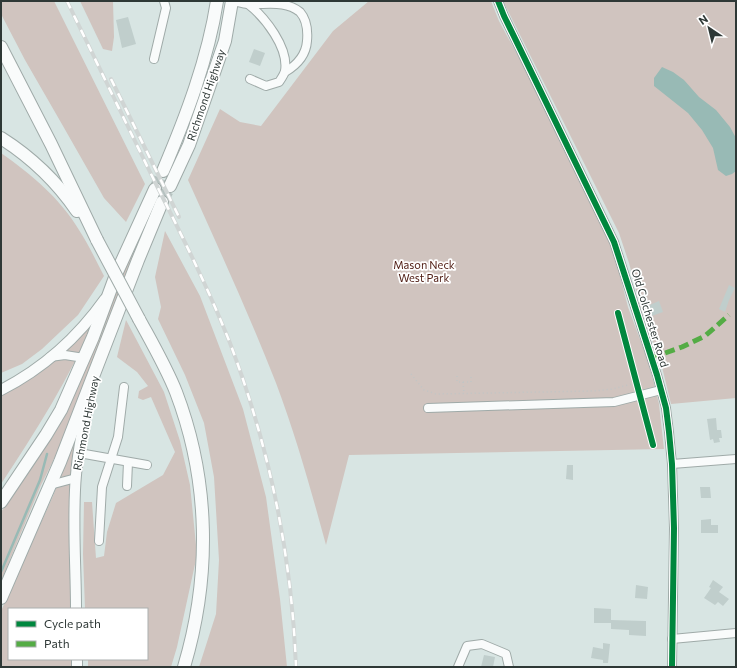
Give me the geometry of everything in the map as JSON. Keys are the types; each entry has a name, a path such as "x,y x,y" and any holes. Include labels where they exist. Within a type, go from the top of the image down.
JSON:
{"highway":[{"name":"Richmond Highway","path":"163,171 176,142 199,76 212,31 217,1"},
{"name":"Richmond Highway","path":"170,186 189,145 225,41 233,1"},
{"path":"1,47 51,144 97,240 166,370 190,437 200,484 203,532 202,584 195,627 184,667"},
{"path":"1,138 34,162 52,181 69,200 97,240"},
{"path":"1,502 46,436 61,410 84,358 108,294 155,189"},
{"name":"Richmond Highway","path":"96,369 162,202"},
{"path":"1,598 60,462 96,369"}],"main road":[{"path":"1,390 25,376 50,357 81,328 97,310 108,294"},
{"name":"Richmond Highway","path":"76,608 76,478 84,422 96,369"}],"street":[{"path":"154,59 166,8 164,1"},
{"path":"233,1 248,4 285,2 292,5 303,16 307,26 308,35 304,53 295,65 285,72 279,82 266,86 250,79"},
{"name":"Old Colchester Road","path":"498,1 614,242 621,259 634,307 666,408 672,464 674,543 672,667"},
{"path":"248,4 259,12 278,40 285,59 285,72"},
{"path":"50,357 66,355 84,358"},
{"path":"99,541 102,487 118,436 124,387"},
{"path":"428,408 605,403 621,401 661,390"},
{"path":"79,453 147,465"},
{"path":"672,464 736,459"},
{"path":"127,486 128,462"},
{"path":"50,484 76,478"},
{"path":"672,638 736,633"},
{"path":"458,667 468,646 482,644 506,654 509,667"}],"path":[{"path":"411,374 422,389 429,393 436,394 594,391 613,389 636,380 640,396"},
{"path":"457,376 457,382 471,382 471,376"},
{"path":"463,382 464,394"}],"green space":[{"path":"1,1 54,1 145,184 126,222 104,198 25,60 1,14"},
{"path":"80,1 113,1 114,37 112,51 103,49"},
{"name":"Mason Neck West Park","path":"369,1 491,1 499,21 529,76 611,244 628,307 647,358 654,383 659,404 664,449 349,455 326,545 297,443 276,383 244,306 188,180 220,109 240,122 261,126 333,31"},
{"path":"503,1 736,1 736,398 671,404 662,367 641,309 629,263 619,233"},
{"path":"1,153 34,178 63,207 83,236 104,276 78,315 42,349 22,364 1,373"},
{"path":"158,196 70,423 41,485 1,581 1,512 50,439 125,264"},
{"path":"165,231 200,296 243,409 266,497 280,599 287,667 199,667 216,614 219,560 214,477 204,423 185,375 158,319 161,307 155,277"},
{"path":"95,319 64,383 1,484 1,395 8,391"},
{"path":"126,320 164,392 180,441 190,485 197,555 177,647 171,667 88,667 88,660 148,660 148,608 85,608 83,554 84,502 92,502 96,558 104,556 107,532 116,503 163,475 175,452 151,397 143,400 138,398 139,391 148,386 137,372 117,357"},
{"path":"81,421 71,471 70,608 8,608 8,660 72,660 73,667 1,667 1,611 53,496"}],"water":[{"path":"662,67 673,72 684,80 699,97 716,110 730,127 736,138 736,171 732,174 726,176 718,170 713,148 702,130 688,113 654,86 654,78"}],"building":[{"path":"128,17 136,44 122,48 116,20"},
{"path":"254,49 265,53 260,66 249,62"},
{"path":"729,285 735,288 725,312 719,309"},
{"path":"659,301 663,312 649,317 645,307"},
{"path":"716,418 717,430 721,430 722,438 719,438 720,442 714,443 713,439 710,440 707,419"},
{"path":"567,465 573,465 573,480 566,479"},
{"path":"700,487 710,487 711,498 701,498"},
{"path":"711,519 711,525 718,525 718,533 701,533 701,520"},
{"path":"713,580 723,587 719,592 729,599 723,606 718,602 715,605 704,598 711,588 709,587"},
{"path":"636,585 648,587 647,599 635,598"},
{"path":"594,608 611,609 611,623 594,623"},
{"path":"611,620 646,621 646,636 629,635 629,630 611,629"},
{"path":"603,643 610,644 608,663 603,663 603,660 591,658 593,647 603,649"},
{"path":"484,655 495,657 493,667 481,667"}],"waterway":[{"path":"1,572 40,480 47,454"}],"tunnel":[{"path":"155,189 163,171"},
{"path":"162,202 170,186"}],"railway":[{"path":"67,1 202,279 230,343 244,382 267,462 284,543 294,626 296,667"},
{"path":"111,79 179,217"}],"marked path":[{"path":"651,358 682,347 705,336 729,315"}],"cycle path":[{"path":"498,1 614,242 657,375 666,408 672,464 674,528 672,667"},
{"path":"618,313 653,445"}]}
